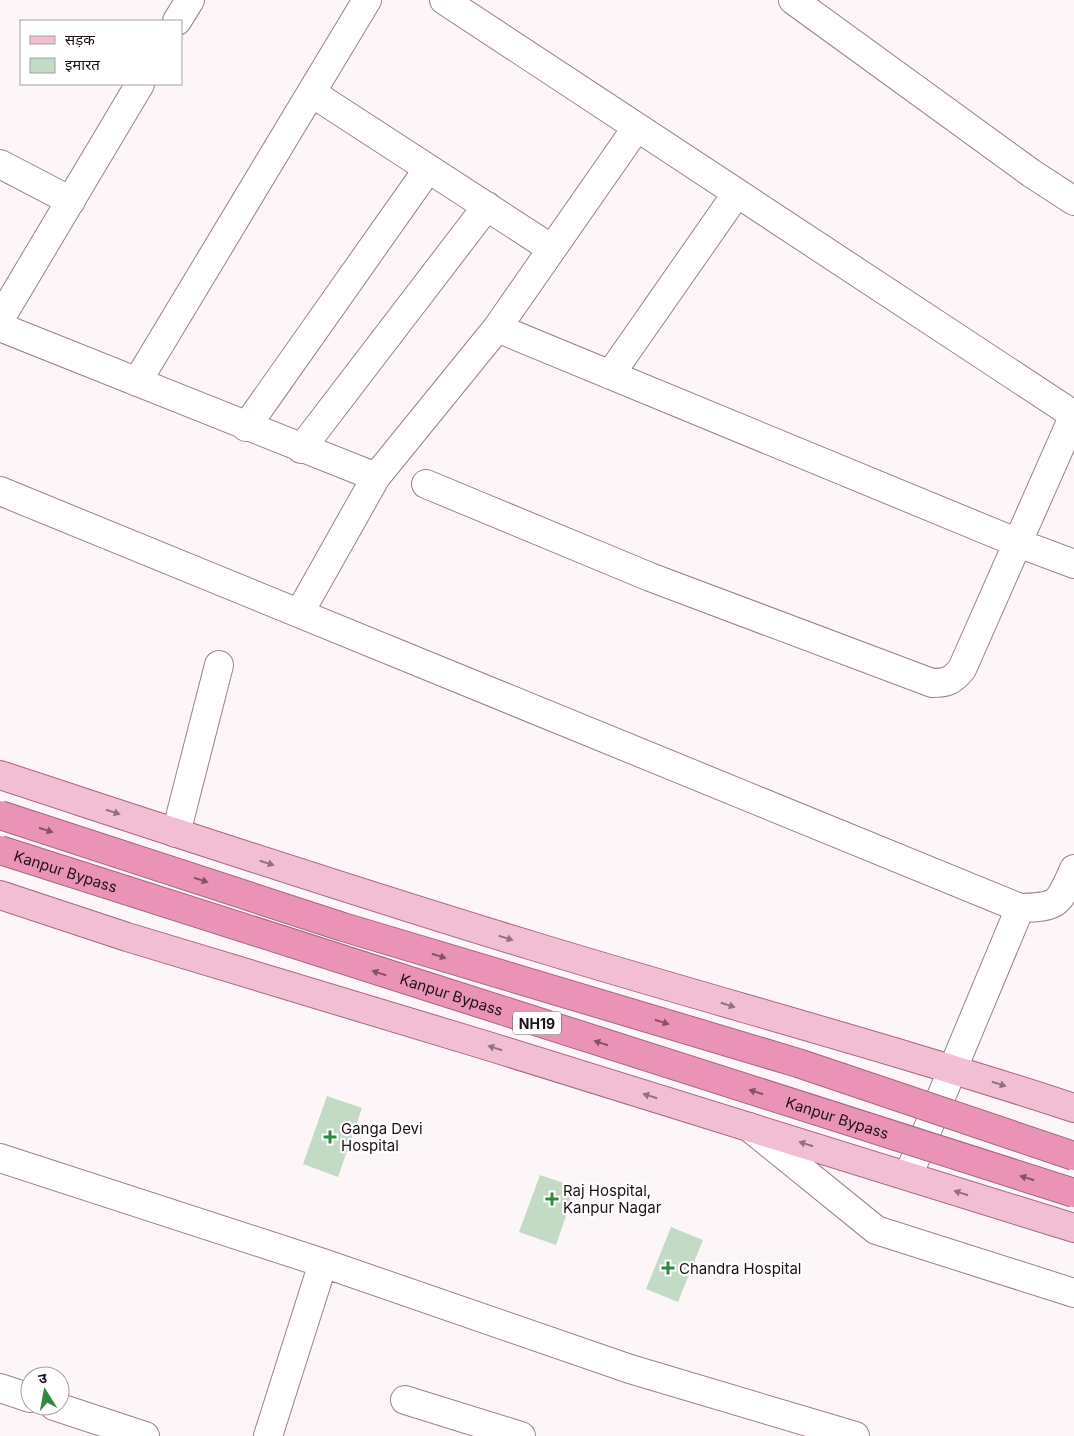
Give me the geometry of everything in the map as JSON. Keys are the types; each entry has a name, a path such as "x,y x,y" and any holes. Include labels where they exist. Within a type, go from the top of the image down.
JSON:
{"highway":[{"name":"NH19","path":"0,815 343,927 798,1063 1074,1156"},
{"name":"Kanpur Bypass","path":"0,850 1074,1193"}],"main road":[{"path":"0,775 532,946 826,1034 953,1068 1074,1108"},
{"path":"0,895 127,937 1074,1228"}],"street":[{"path":"137,382 367,0"},
{"path":"426,484 650,576 932,683 946,683 953,680 962,670 1074,415 444,0"},
{"path":"793,0 1031,173 1074,201"},
{"path":"0,319 139,85"},
{"path":"312,93 552,249"},
{"path":"300,612 376,478 497,328 638,128"},
{"path":"0,164 71,201"},
{"path":"246,427 428,168"},
{"path":"610,375 737,193"},
{"path":"301,449 487,206"},
{"path":"0,327 376,478"},
{"path":"497,328 1018,543 1074,564"},
{"path":"0,491 300,612 1020,908 1048,907 1062,896 1074,869"},
{"path":"176,833 219,665"},
{"path":"908,1176 1020,908"},
{"path":"749,1127 876,1230 1074,1293"},
{"path":"0,1158 322,1263 630,1369 855,1436"},
{"path":"268,1436 322,1263"},
{"path":"0,1388 20,1395"},
{"path":"405,1400 521,1436"},
{"path":"70,1411 145,1436"}],"building":[{"path":"327,1096 362,1108 338,1177 303,1164"},
{"path":"540,1175 576,1187 556,1245 519,1232"},
{"path":"671,1227 703,1240 678,1302 646,1289"}],"place":[{"name":"Ganga Devi Hospital","path":"330,1137"},
{"name":"Raj Hospital, Kanpur Nagar","path":"552,1199"},
{"name":"Chandra Hospital","path":"668,1268"}]}
